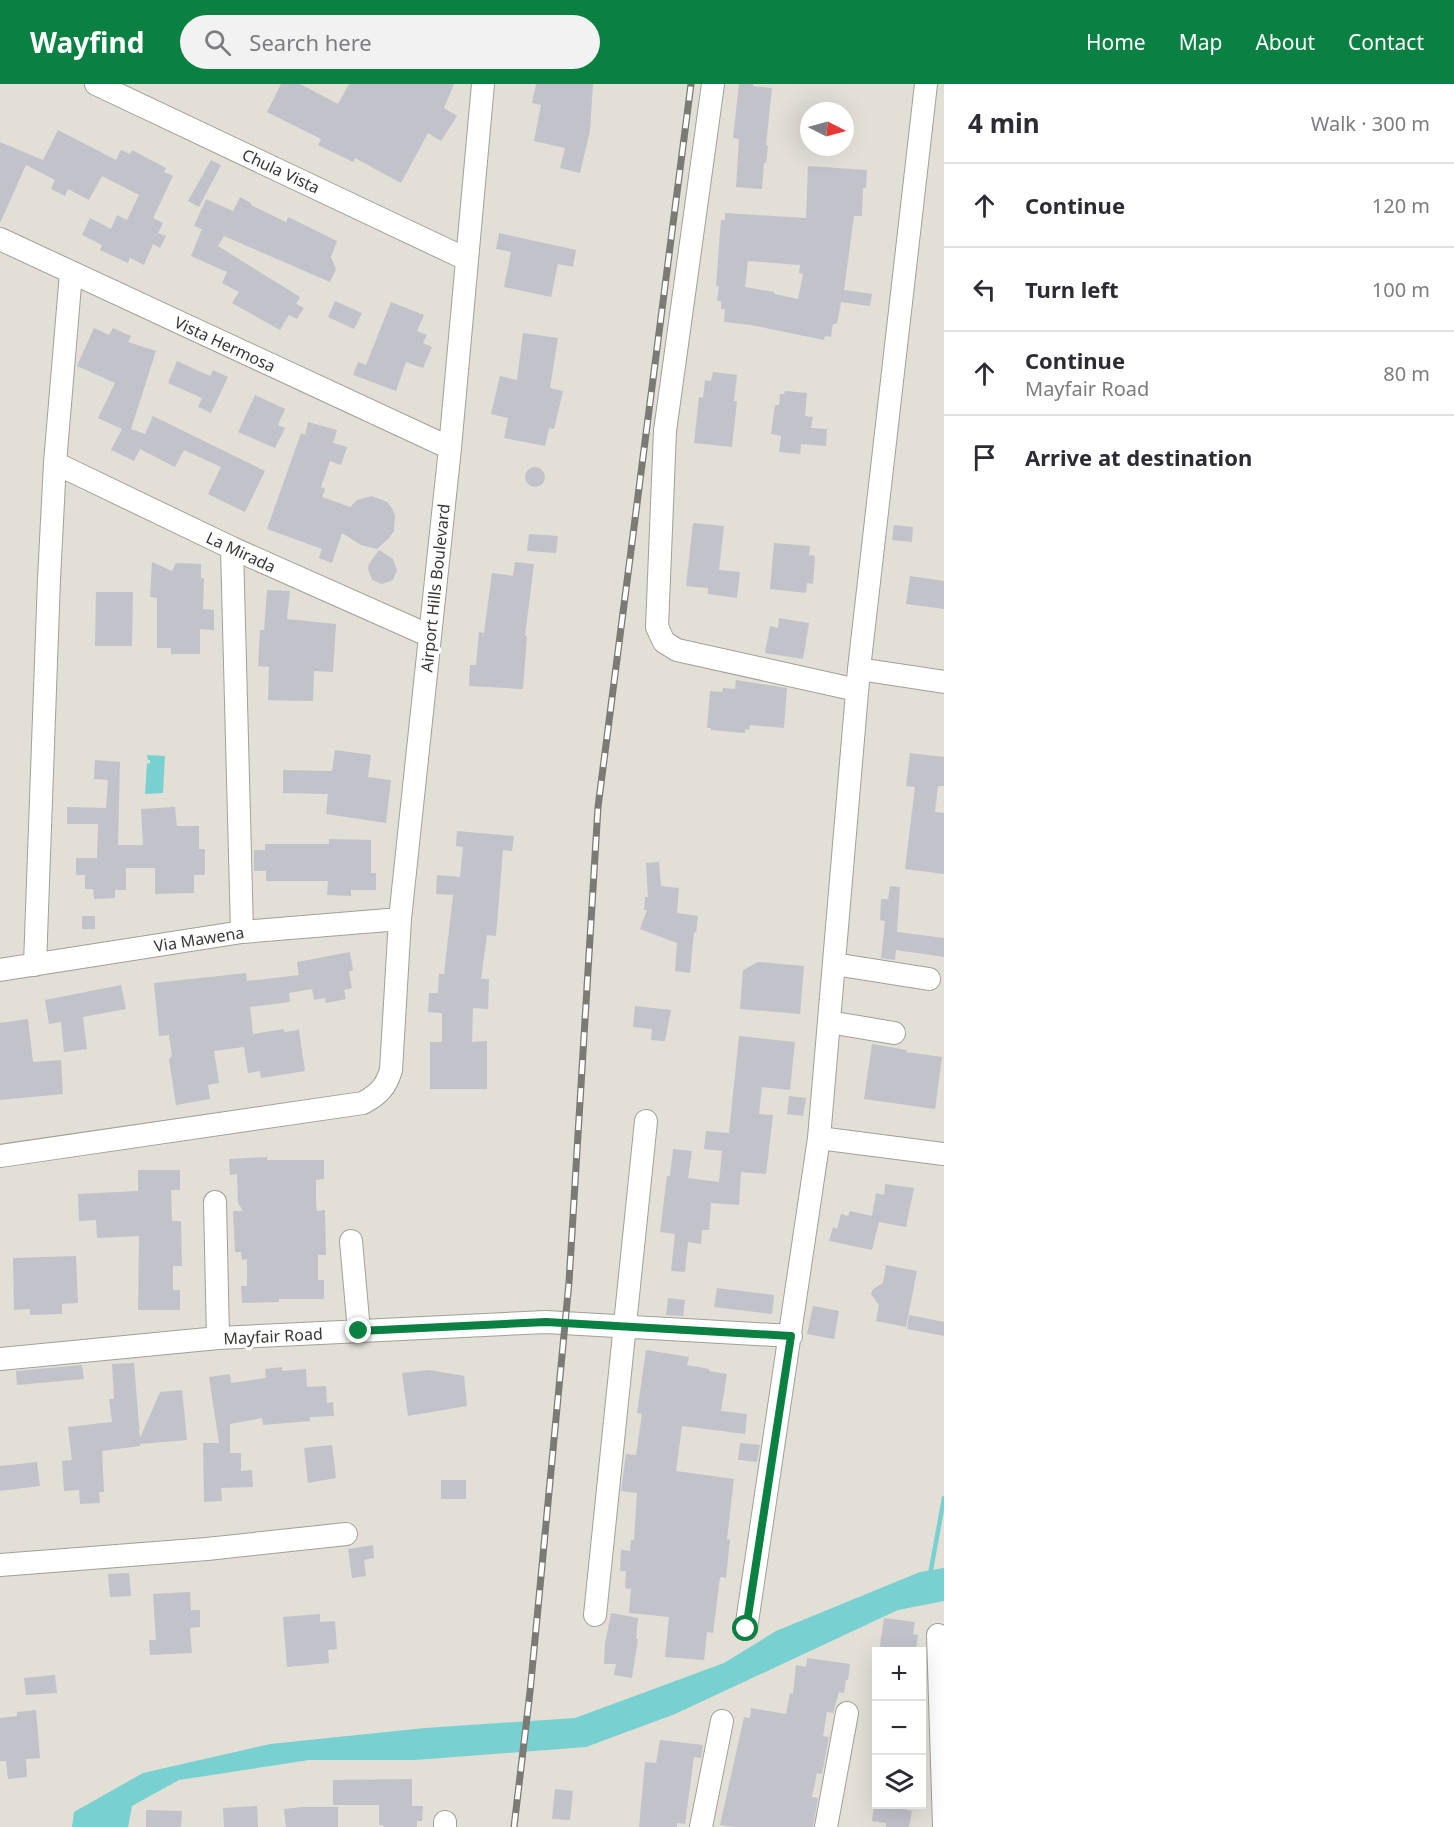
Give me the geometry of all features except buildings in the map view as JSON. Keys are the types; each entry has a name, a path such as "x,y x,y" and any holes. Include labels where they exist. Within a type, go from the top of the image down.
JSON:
{"street":[{"name":"Chula Vista","path":"96,84 466,259"},
{"name":"Airport Hills Boulevard","path":"0,1156 363,1103 383,1091 391,1070 400,919 450,448 483,84"},
{"path":"712,84 665,431 657,627 664,642 677,650 858,680 944,682"},
{"path":"746,1629 819,1138 858,680 926,84"},
{"name":"Vista Hermosa","path":"0,239 450,448"},
{"path":"35,965 55,463 71,273"},
{"name":"La Mirada","path":"55,463 232,548 430,636"},
{"path":"232,548 242,932"},
{"name":"Via Mawena","path":"0,970 242,932 400,919"},
{"path":"834,964 929,979"},
{"path":"829,1022 894,1033"},
{"path":"595,1614 623,1326 646,1122"},
{"path":"819,1138 944,1154"},
{"path":"215,1202 219,1338"},
{"path":"351,1241 359,1331"},
{"name":"Mayfair Road","path":"0,1359 219,1338 546,1322 791,1336"},
{"path":"0,1565 207,1549 346,1534"},
{"path":"939,1635 944,1827"},
{"path":"826,1827 847,1713"},
{"path":"701,1827 722,1721"}],"water":[{"path":"147,755 165,756 163,793 145,794 147,764 150,763"},
{"path":"944,1568 944,1601 898,1610 675,1714 586,1747 415,1760 309,1760 179,1780 132,1806 128,1827 72,1827 74,1812 143,1773 270,1744 425,1728 575,1718 724,1663 776,1631 920,1572"}],"waterway":[{"path":"930,1575 944,1498"}],"railway":[{"path":"514,1827 530,1692 569,1282 598,807 691,84"}],"route":[{"path":"359,1331 546,1322 791,1336 746,1629"}]}
